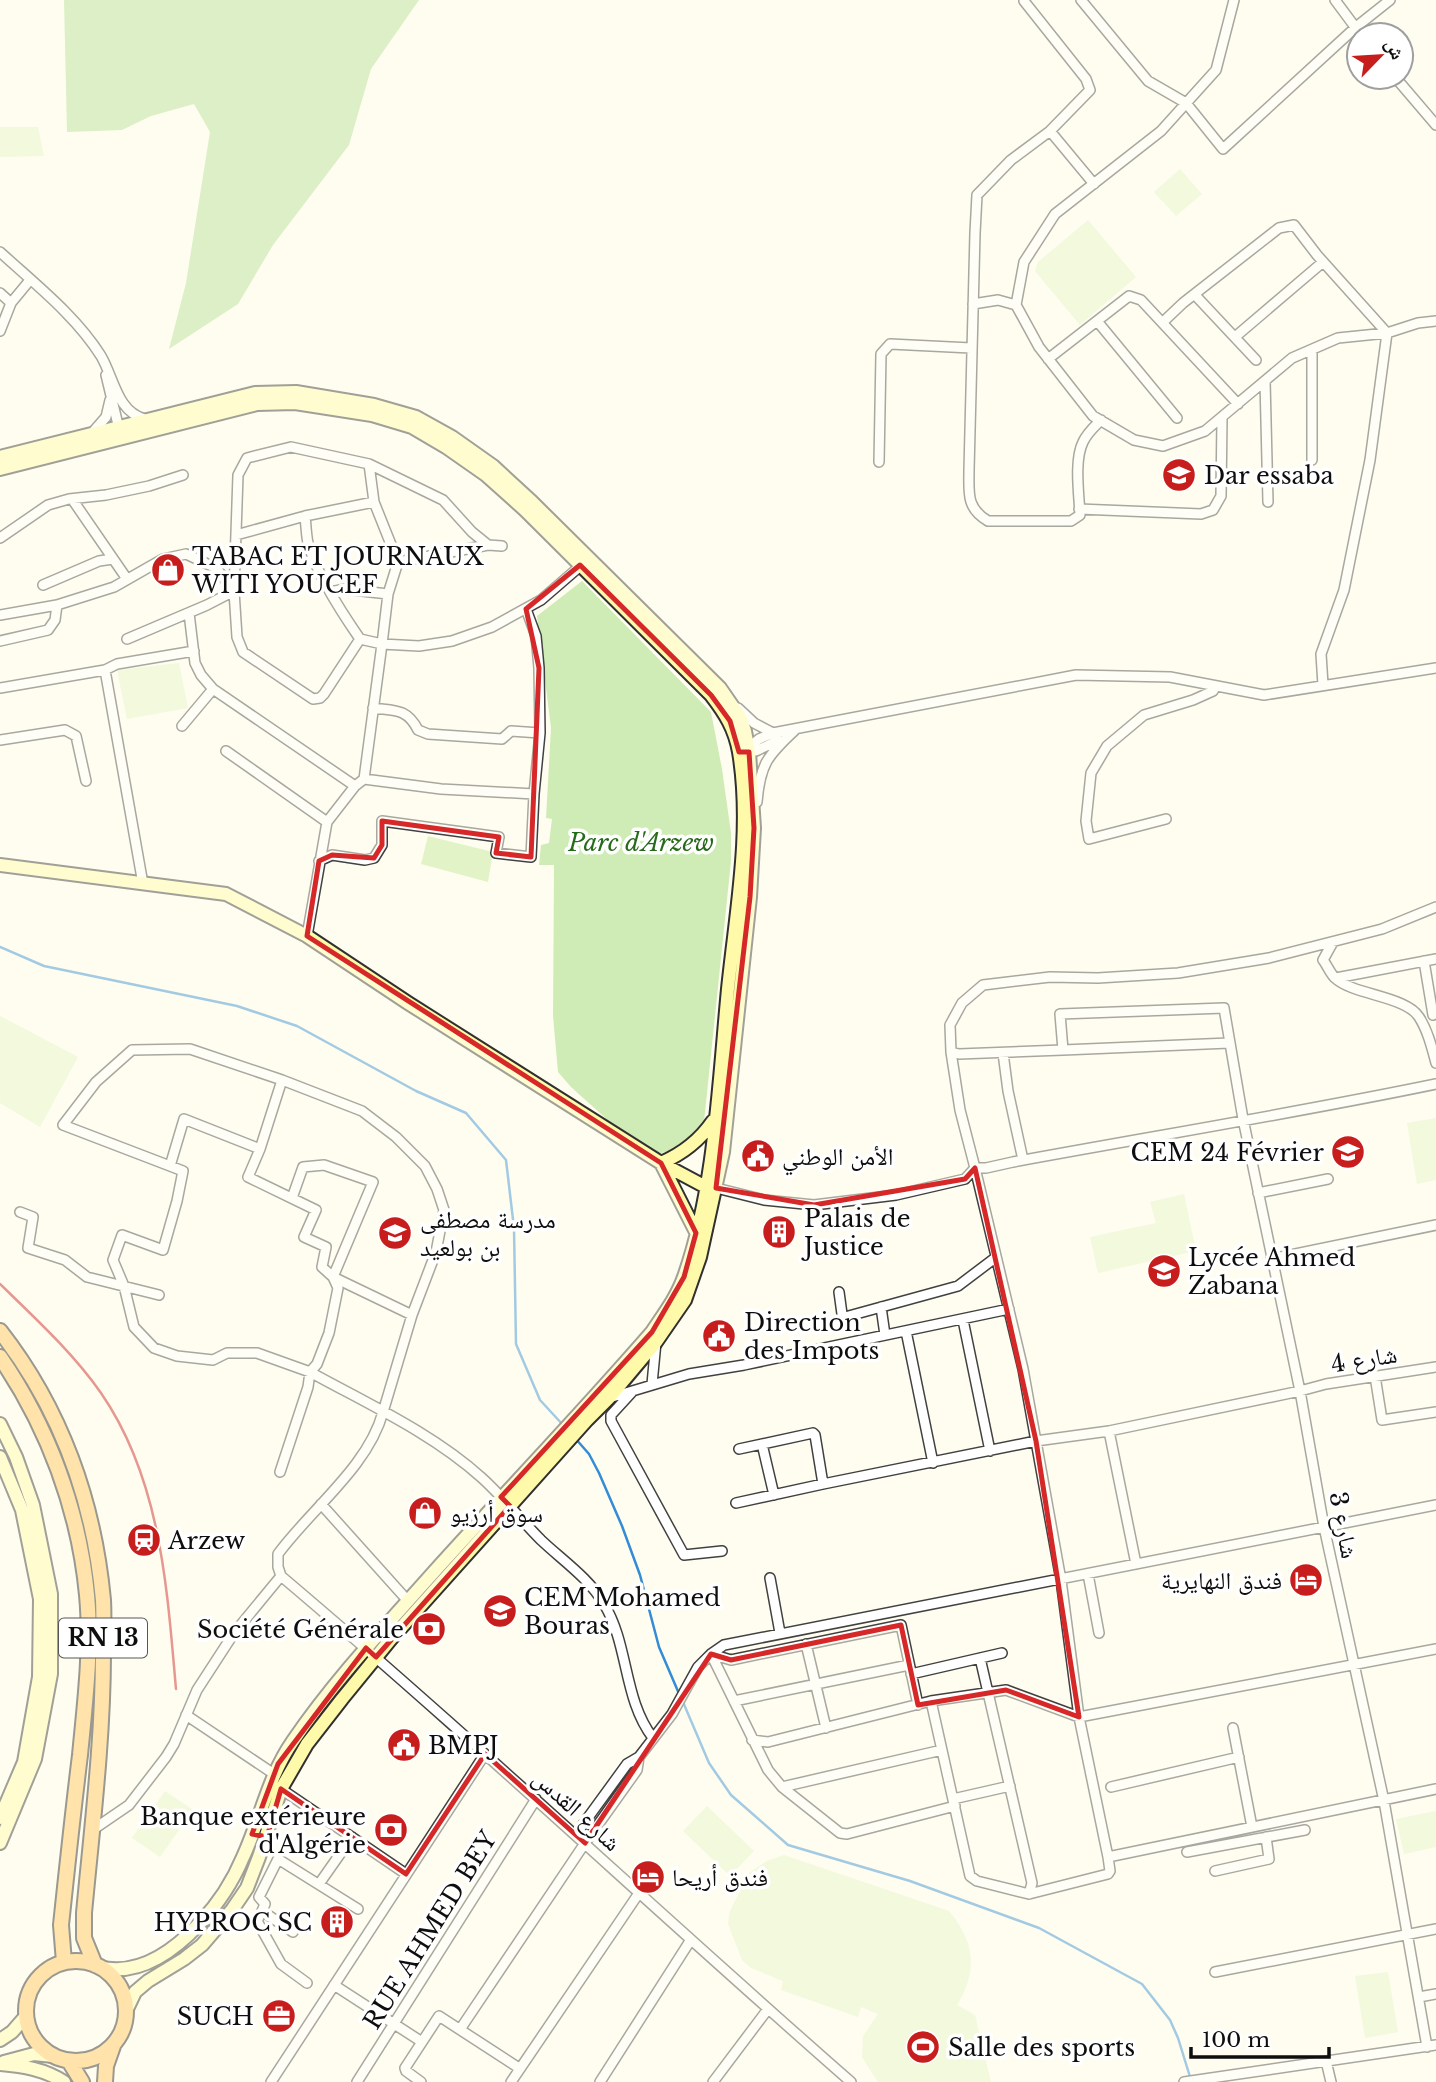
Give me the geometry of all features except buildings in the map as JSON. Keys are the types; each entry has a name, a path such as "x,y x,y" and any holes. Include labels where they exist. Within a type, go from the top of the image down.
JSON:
{"highway":[{"name":"RN 13","path":"0,1331 36,1382 58,1426 79,1482 95,1540 103,1602 103,1699 84,1938 97,1966"},
{"name":"RN 13","path":"0,1357 19,1385 49,1445 80,1546 87,1597 88,1661 85,1701 61,1925 64,1962"},
{"path":"75,1961 97,1966 119,1985 124,1998 126,2011 121,2034 101,2055 86,2061 69,2061 53,2056 40,2046 30,2032 26,2016 31,1988 51,1967 64,1962 75,1961"},
{"path":"105,2082 106,2066 114,2044"},
{"path":"69,2061 82,2082"}],"main road":[{"path":"0,469 148,419 255,393 296,391 374,404 416,417 452,437 493,466 711,695 730,721 744,750 739,896 715,1119 711,1187 693,1284 656,1342 609,1398 584,1415"},
{"path":"0,457 92,433 257,404 295,403 372,415 412,427 476,468 585,562 720,688 740,717 754,828 750,897 723,1152 684,1277 666,1312 584,1415 293,1740 274,1774 244,1855 229,1885 201,1923 152,1961 132,1968 113,1970 97,1966"},
{"path":"0,865 226,894 307,936 661,1163 711,1187"},
{"path":"661,1163 691,1145 705,1133 715,1119"},
{"path":"661,1163 696,1233"},
{"path":"0,1424 16,1457 33,1506 51,1594 51,1674 35,1759 0,1843"},
{"path":"0,1457 22,1510 40,1599 39,1677 24,1762 0,1818"},
{"path":"126,2011 135,1992 184,1959 216,1930 247,1888 267,1837 281,1789 307,1744 408,1601 506,1502"},
{"path":"252,1834 267,1837"},
{"path":"0,2040 12,2032 26,2016"},
{"path":"0,2064 34,2054 53,2056"},
{"path":"0,2064 33,2068 64,2082"}],"street":[{"path":"1234,0 1216,70 1161,131 1055,214 1024,262 1016,304 1039,347 1093,416 1134,440 1163,446 1205,431 1292,358 1338,338 1387,333 1418,323 1436,321"},
{"path":"1335,0 1351,21"},
{"path":"1368,21 1390,0"},
{"path":"1024,1 1086,79 1090,90 1050,131 1011,160 977,195 969,470 970,499 977,515 988,521 1071,522 1080,515 1081,445 1101,420"},
{"path":"1086,2 1148,81 1186,103 1223,149 1345,42"},
{"path":"1407,91 1436,125"},
{"path":"1050,131 1094,184"},
{"path":"1163,323 1279,228 1294,225 1323,262 1387,333 1370,460 1344,590 1321,654 1323,685"},
{"path":"0,253 90,339 103,360 115,397 121,430"},
{"path":"1234,337 1323,262"},
{"path":"0,331 11,303 30,280"},
{"path":"0,293 11,303"},
{"path":"1195,295 1256,360"},
{"path":"1048,359 1129,296 1141,300 1238,404"},
{"path":"973,304 998,300 1016,304"},
{"path":"1097,321 1177,418"},
{"path":"879,462 881,354 890,344 971,348"},
{"path":"1311,460 1312,350"},
{"path":"1265,380 1268,502"},
{"path":"115,397 131,414 148,419"},
{"path":"92,433 106,417 115,397"},
{"path":"1079,509 1201,514 1213,510 1221,496 1222,418"},
{"path":"360,639 324,694 313,699 243,652 237,637 234,591 239,475 247,458 292,447 369,464 443,500 472,532 488,545"},
{"path":"307,936 327,822 355,786 364,779 388,594 398,562 374,502 369,464"},
{"path":"0,538 48,505 128,491 183,475"},
{"path":"72,499 127,579"},
{"path":"236,535 305,516 374,502"},
{"path":"305,516 308,543 330,592 360,639 382,644 419,646 452,641 492,627 541,600 585,562"},
{"path":"398,562 488,545 502,546"},
{"path":"0,615 57,605 114,587 163,559 186,554 216,568 234,591"},
{"path":"43,585 99,561 113,559"},
{"path":"330,592 344,589 388,594"},
{"path":"127,639 234,591"},
{"path":"0,641 48,630 55,620 57,605"},
{"path":"319,861 331,855 374,859 382,845 382,821 499,837 496,853 531,857 540,733 536,636 526,609"},
{"path":"189,613 195,663 212,689 355,786"},
{"path":"0,688 194,651"},
{"path":"744,750 773,733 1076,675 1170,677 1264,695 1436,668"},
{"path":"105,670 143,884"},
{"path":"1166,819 1089,839 1086,821 1091,773 1107,746 1144,715 1193,700 1213,691 1216,686"},
{"path":"182,726 212,689"},
{"path":"729,700 754,723 773,733"},
{"path":"373,708 405,712 413,719 418,730 428,734 502,738 511,731 540,733"},
{"path":"744,750 756,751 770,746 795,729"},
{"path":"754,828 760,775 764,764 795,729"},
{"path":"0,740 65,730 76,736 86,781"},
{"path":"226,751 327,822"},
{"path":"364,779 442,789 534,794"},
{"path":"931,1701 970,1876 977,1881 1029,1894 1105,1877 1110,1871 1108,1857 1079,1717 1061,1580 1036,1441 1009,1309 960,1110 951,1052 950,1025 962,1003 983,985 1050,977 1098,978 1178,972 1269,958 1382,929 1436,907"},
{"path":"1334,942 1323,960 1336,978 1354,988 1395,1001 1418,1014 1434,1014 1424,961"},
{"path":"1336,978 1436,959"},
{"name":"شارع 3","path":"1063,1050 1060,1014 1224,1008 1243,1119 1300,1391 1324,1527 1384,1801 1419,1997 1432,2046"},
{"path":"1418,1014 1436,1063"},
{"path":"951,1052 1003,1053 1230,1043"},
{"path":"91,1831 129,1805 166,1757 197,1690 234,1633 279,1572 278,1555 357,1463 380,1422 383,1412 412,1315 436,1252 444,1210 425,1166 362,1111 190,1049 132,1050 96,1082 64,1125 183,1171 163,1250 122,1235 113,1260 124,1286 134,1327 154,1348 177,1356 213,1360 227,1353 257,1353 310,1372 383,1412 443,1448 482,1478 596,1591 606,1605 635,1703 646,1729 653,1738"},
{"path":"1003,1053 1023,1160"},
{"path":"282,1080 248,1177 316,1210 304,1237 326,1247 322,1267 333,1277 412,1315"},
{"path":"711,1187 764,1200 814,1205 896,1195 965,1179 975,1168 1243,1119 1292,1113 1436,1084"},
{"path":"170,1166 184,1119 260,1149"},
{"path":"280,1472 308,1387 310,1372 317,1364 328,1333 338,1289 333,1277 373,1182 324,1165 303,1167 292,1198"},
{"path":"1258,1193 1328,1179"},
{"path":"20,1212 33,1217 28,1248 65,1260 87,1276 159,1295"},
{"path":"1271,1259 1436,1225"},
{"path":"839,1292 843,1317 958,1286 995,1258"},
{"path":"881,1307 885,1335"},
{"path":"609,1398 689,1374 744,1365 1009,1309"},
{"path":"963,1320 990,1451"},
{"path":"906,1331 933,1463"},
{"path":"652,1384 656,1342"},
{"name":"شارع 4","path":"736,1503 1036,1441 1109,1431 1326,1384 1436,1367"},
{"path":"1375,1376 1382,1420 1436,1412"},
{"path":"634,1390 611,1415 611,1420 684,1555 722,1551"},
{"path":"1109,1431 1136,1564"},
{"path":"739,1449 813,1433 816,1435 823,1484"},
{"path":"762,1444 774,1495"},
{"path":"321,1504 408,1601"},
{"path":"576,1834 627,1764 639,1757 672,1714 698,1667 710,1654 724,1645 1436,1505"},
{"name":"شارع القدس","path":"279,1572 851,2082"},
{"path":"1088,1574 1099,1633"},
{"path":"770,1578 780,1633"},
{"path":"710,1654 731,1660 901,1625 918,1705"},
{"path":"806,1644 826,1728"},
{"path":"752,1740 768,1742 931,1701 1006,1690 1079,1717 1436,1649"},
{"path":"734,1701 815,1684 1002,1653"},
{"path":"710,1654 768,1770 782,1787 840,1833 1010,1786"},
{"path":"980,1658 1032,1883 1029,1894"},
{"path":"186,1715 274,1774"},
{"path":"1233,1728 1248,1828 1246,1841"},
{"path":"782,1787 942,1750"},
{"path":"271,2082 485,1754"},
{"path":"461,2028 637,1770 639,1757"},
{"path":"1111,1787 1239,1757"},
{"path":"281,1789 406,1874"},
{"path":"1108,1857 1436,1789"},
{"name":"RUE AHMED BEY","path":"357,2082 536,1799"},
{"path":"1187,1852 1305,1830"},
{"path":"319,1884 352,1837"},
{"path":"1215,1871 1269,1859 1266,1837"},
{"path":"307,1983 281,1964 257,1921 265,1904 259,1897 278,1859 358,1909"},
{"path":"511,2082 639,1893"},
{"path":"262,1912 293,1932"},
{"path":"1215,1972 1436,1929"},
{"path":"600,2082 691,1941"},
{"path":"334,1985 422,2042"},
{"path":"1419,1997 1436,1994"},
{"path":"713,2082 768,2009"},
{"path":"421,2082 405,2069 439,2016 519,2068"},
{"path":"1184,2082 1432,2046"},
{"path":"1326,2062 1331,2082"}],"highlighted area":[{"path":"580,565 711,695 730,721 739,752 749,752 754,828 750,897 716,1188 814,1205 965,1179 975,1168 1036,1441 1079,1717 1006,1690 918,1705 901,1625 731,1660 711,1654 585,1843 485,1754 406,1874 281,1789 267,1837 252,1834 278,1764 366,1648 376,1657 510,1506 501,1497 652,1332 684,1277 696,1233 661,1163 307,936 319,861 332,855 374,858 382,845 382,821 499,837 496,853 531,857 539,668 526,609"}],"green space":[{"path":"64,0 419,0 371,69 349,145 273,245 238,304 169,349 186,283 210,132 194,104 151,116 122,130 67,132"},
{"path":"0,127 38,127 44,156 0,157"},
{"path":"1180,169 1202,194 1176,216 1154,192"},
{"path":"1088,220 1136,277 1080,325 1035,271 1038,262"},
{"name":"Parc d'Arzew","path":"582,581 711,712 722,769 731,833 731,861 704,1122 693,1140 673,1152 658,1153 611,1123 558,1072 553,1016 554,865 539,865 541,845 549,843 552,819 546,818 551,728 537,616"},
{"path":"179,663 188,708 127,719 117,670"},
{"path":"428,836 493,852 488,882 421,864"},
{"path":"0,1016 78,1057 40,1127 0,1103"},
{"path":"1436,1118 1436,1180 1417,1184 1407,1123"},
{"path":"1184,1194 1196,1251 1098,1273 1090,1237 1156,1223 1150,1202"},
{"path":"165,1791 193,1810 160,1857 132,1838"},
{"path":"707,1806 754,1851 730,1876 683,1831"},
{"path":"1436,1811 1436,1847 1404,1854 1396,1819"},
{"path":"784,1855 949,1911 964,1934 971,1957 968,1980 957,2005 975,2015 991,2082 878,2082 862,2057 863,2036 878,2014 861,2007 858,2017 781,1990 783,1981 751,1968 742,1960 728,1924 730,1911 749,1873 767,1861"},
{"path":"1388,1972 1398,2032 1365,2038 1355,1976"}],"waterway":[{"path":"0,947 44,966 237,1006 297,1026 416,1091 466,1113 506,1160 514,1228 516,1344 540,1400 563,1425"},
{"path":"575,1438 589,1454 622,1526 640,1575 659,1647 680,1696"},
{"path":"683,1702 709,1763 731,1795 788,1845 910,1881 1039,1928 1142,1984 1170,2020 1191,2080"}],"railway":[{"path":"0,1284 53,1336 90,1378 121,1427 137,1462 158,1536 176,1689"}],"place":[{"name":"Dar essaba","path":"1179,475"},
{"name":"TABAC ET JOURNAUX WITI YOUCEF","path":"168,570"},
{"name":"CEM 24 Février","path":"1348,1152"},
{"name":"الأمن الوطني","path":"758,1156"},
{"name":"Palais de Justice","path":"779,1232"},
{"name":"مدرسة مصطفى بن بولعيد","path":"395,1233"},
{"name":"Lycée Ahmed Zabana","path":"1164,1271"},
{"name":"Direction des Impots","path":"719,1336"},
{"name":"سوق أرزيو","path":"425,1513"},
{"name":"Arzew","path":"144,1540"},
{"name":"فندق النهايرية","path":"1306,1580"},
{"name":"CEM Mohamed Bouras","path":"500,1611"},
{"name":"Société Générale","path":"429,1629"},
{"name":"BMPJ","path":"404,1745"},
{"name":"Banque extérieure d'Algérie","path":"391,1830"},
{"name":"فندق أريحا","path":"648,1877"},
{"name":"HYPROC SC","path":"337,1922"},
{"name":"SUCH","path":"279,2016"},
{"name":"Salle des sports","path":"923,2047"}]}
